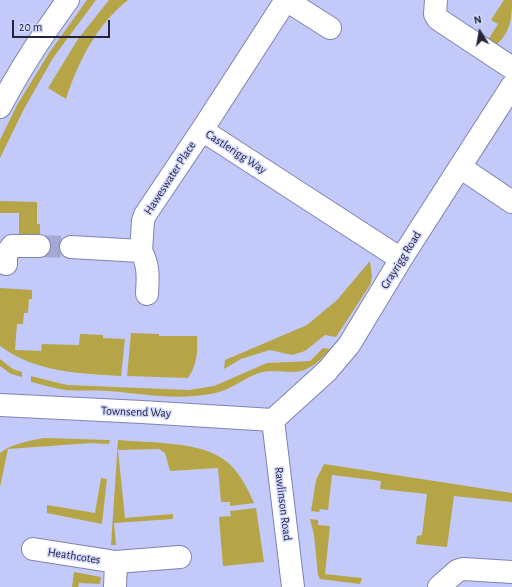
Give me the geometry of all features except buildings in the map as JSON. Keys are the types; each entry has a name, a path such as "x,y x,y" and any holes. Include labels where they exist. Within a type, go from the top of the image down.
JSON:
{"street":[{"path":"0,107 16,76 68,0"},
{"path":"286,0 330,28"},
{"name":"Castlerigg Way","path":"286,0 202,130 400,259"},
{"path":"436,0 435,14 438,19 512,68"},
{"name":"Grayrigg Road","path":"272,420 338,359 349,345 400,259 512,86"},
{"name":"Haweswater Place","path":"141,251 143,221 145,215 202,130"},
{"path":"460,167 512,202"},
{"path":"6,264 6,254 8,249 12,246 39,246"},
{"path":"71,247 141,251 147,264 148,271 147,294"},
{"name":"Townsend Way","path":"0,405 116,412 162,412 272,420"},
{"name":"Rawlinson Road","path":"272,420 294,587"},
{"name":"Heathcotes","path":"33,549 116,562 180,557"},
{"name":"Heathcotes","path":"115,587 116,562"},
{"path":"439,587 457,571 464,568 512,572"}],"shaded area":[{"path":"87,0 96,0 53,58 24,109 0,158 0,140 17,105 49,53"},
{"path":"109,0 128,0 107,20 98,32 76,71 66,99 48,88 78,39"},
{"path":"504,0 512,0 510,24 502,39 497,44 492,44 488,40 498,24 491,20"},
{"path":"0,201 37,202 37,224 40,224 40,237 19,236 19,213 0,213"},
{"path":"370,261 372,277 370,285 336,337 325,335 305,351 292,355 270,350 241,359 224,369 225,360 307,325 337,300"},
{"path":"0,288 32,290 32,299 29,299 28,313 24,313 23,324 17,324 15,350 41,351 42,344 79,345 80,334 103,335 103,338 125,339 121,376 89,374 43,367 28,362 0,346"},
{"path":"131,333 159,334 159,336 197,336 196,358 188,378 127,376"},
{"path":"323,348 330,349 319,361 304,370 293,372 263,372 227,389 202,395 175,397 109,391 66,390 31,382 31,376 67,385 189,390 214,386 267,363 310,361"},
{"path":"0,359 13,369 22,372 22,377 11,374 0,366"},
{"path":"44,438 110,440 109,444 91,443 8,449 0,487 0,453 5,450 16,445 27,441"},
{"path":"118,440 187,446 213,453 228,463 238,473 254,503 230,506 230,502 221,502 218,468 170,471 165,453 159,449 118,450 125,518 173,514 173,519 114,523 116,545 111,545"},
{"path":"324,464 512,493 512,502 454,496 447,547 416,544 417,536 422,535 427,494 380,489 381,481 332,475 328,510 320,509 319,512 311,511 316,480"},
{"path":"101,478 107,479 102,524 47,513 47,505 95,513"},
{"path":"256,508 264,562 223,566 219,517 231,516 230,511"},
{"path":"310,519 318,520 318,525 330,526 325,574 362,578 360,584 320,579 318,575 314,535"},
{"path":"74,572 101,577 100,584 79,583 78,587 72,587"}],"tunnel":[{"path":"39,246 71,247"}]}
